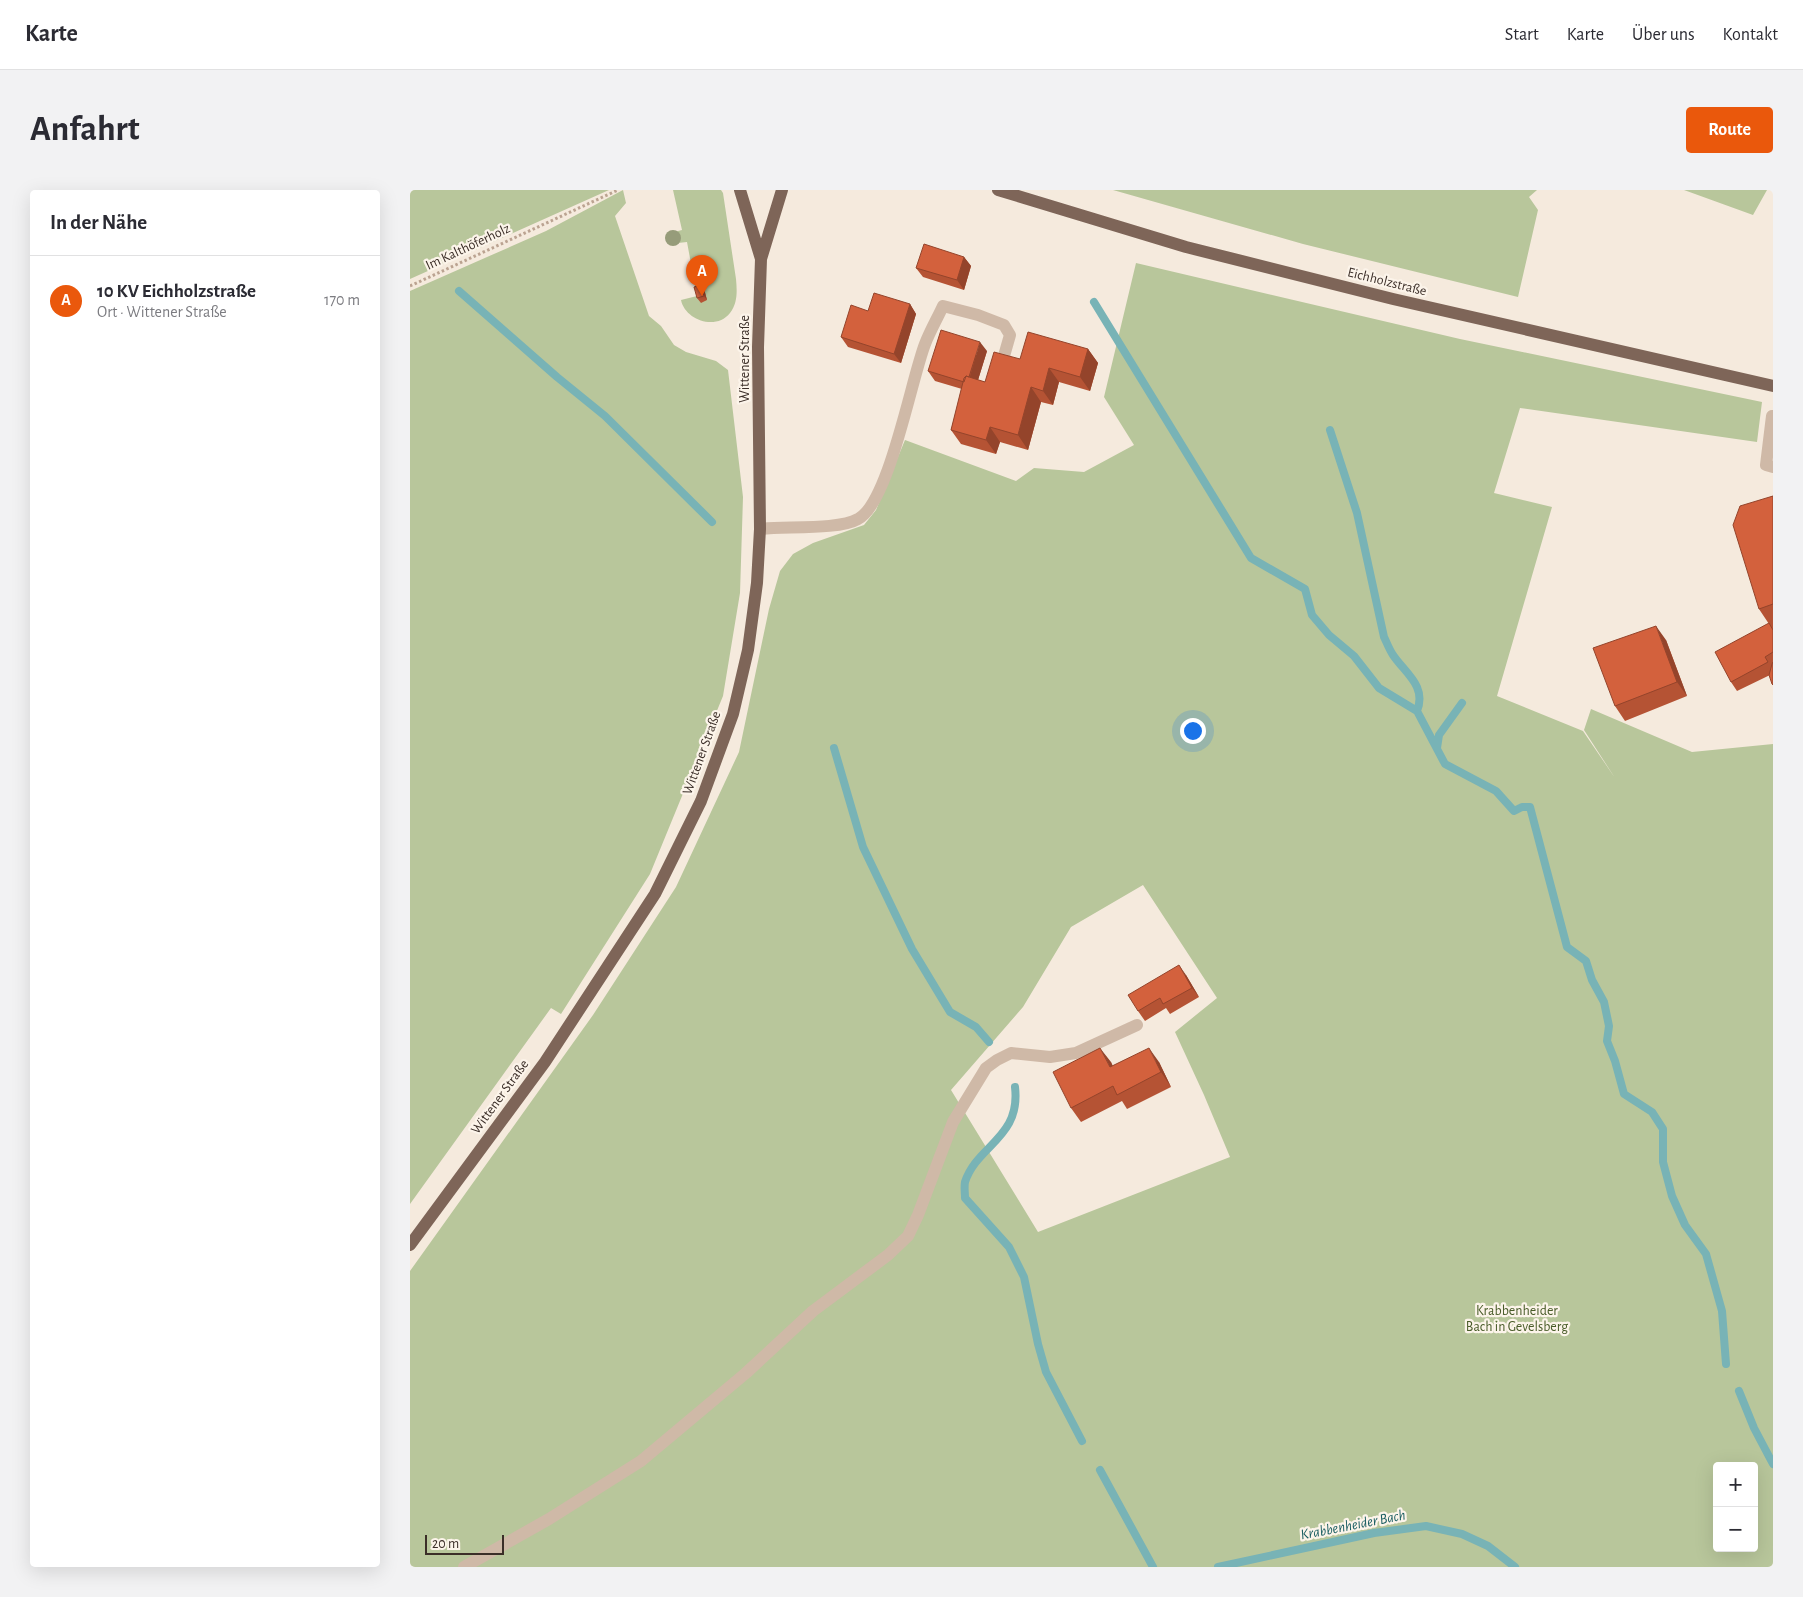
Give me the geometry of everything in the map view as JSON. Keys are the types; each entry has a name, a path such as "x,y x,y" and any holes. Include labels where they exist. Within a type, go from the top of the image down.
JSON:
{"main road":[{"path":"740,190 762,258"},
{"name":"Wittener Straße","path":"410,1245 544,1062 655,894 701,801 733,714 748,650 757,583 760,528 758,346 762,258 782,190"},
{"name":"Eichholzstraße","path":"998,190 1196,250 1412,303 1773,386"}],"lane":[{"path":"760,528 843,525 858,519 868,512 892,458 925,344 942,306 978,315 1004,325 1010,335 1004,356"},
{"path":"1772,416 1766,465 1773,467"},
{"path":"464,1567 549,1519 641,1461 746,1373 813,1311 888,1255 908,1236 918,1215 953,1122 986,1068 1011,1054 1050,1057 1076,1053 1137,1024"}],"path":[{"name":"Im Kalthöferholz","path":"410,286 618,190"}],"green space":[{"path":"410,190 609,190 410,279"},
{"path":"623,190 626,203 615,216 649,316 661,326 674,345 686,352 716,361 728,370 743,497 740,593 723,696 650,874 561,1014 551,1008 410,1204 410,291 546,231"},
{"path":"673,190 721,190 723,193 737,292 733,309 724,318 717,321 709,322 695,318 688,313 681,300 697,296 687,242 669,244 666,234 682,230"},
{"path":"1113,190 1537,190 1529,197 1538,210 1518,297 1303,244"},
{"path":"1684,190 1767,190 1753,215"},
{"name":"Krabbenheider Bach in Gevelsberg","path":"1136,263 1460,339 1762,402 1757,442 1520,408 1494,493 1552,507 1497,696 1583,731 1615,778 1584,730 1591,709 1692,752 1773,744 1773,1567 410,1567 410,1271 593,1015 676,887 739,752 769,609 780,571 793,554 813,543 864,525 876,510 905,440 1016,481 1034,468 1084,472 1134,445 1104,397","holes":["1143,885 1217,998 1175,1032 1230,1157 1038,1232 951,1090 1023,1007 1071,927"]}],"building":[{"path":"924,244 964,257 957,280 916,268"},
{"path":"701,285 704,296 697,298 694,287"},
{"path":"874,293 910,304 894,354 841,337 851,305 868,311"},
{"path":"941,330 980,342 969,377 966,376 964,382 928,371"},
{"path":"1028,332 1088,349 1080,377 1049,368 1043,391 1031,387 1018,435 990,427 986,440 951,430 964,378 966,376 985,382 994,352 1020,359"},
{"path":"1773,496 1773,604 1759,609 1733,525 1740,506"},
{"path":"1769,623 1773,630 1773,652 1765,657 1768,662 1731,682 1715,652"},
{"path":"1656,626 1677,682 1615,706 1593,648"},
{"path":"1773,662 1773,685 1769,675"},
{"path":"1179,965 1192,988 1163,1004 1160,998 1138,1011 1128,995"},
{"path":"1100,1048 1110,1067 1149,1048 1161,1072 1117,1095 1113,1086 1071,1108 1053,1072"}],"waterway":[{"path":"459,291 557,377 605,416 712,522"},
{"path":"1094,302 1251,558 1305,589 1312,615 1329,635 1354,656 1379,688 1417,711 1445,764 1496,791 1514,811 1522,807 1530,807 1567,947 1586,961 1592,980 1604,1002 1609,1026 1607,1041 1615,1061 1624,1094 1652,1112 1663,1129 1663,1162 1672,1196 1685,1225 1706,1254 1722,1311 1726,1364"},
{"path":"1330,430 1357,513 1384,637 1393,655 1417,687 1419,694 1417,711"},
{"path":"1437,748 1439,735 1462,703"},
{"path":"834,748 863,847 912,949 950,1012 976,1027 989,1042"},
{"path":"1015,1087 1015,1104 1011,1118 1005,1130 971,1169 965,1182 965,1198 1009,1247 1024,1277 1046,1372 1082,1441"},
{"path":"1739,1391 1754,1428 1773,1464"},
{"path":"1100,1470 1153,1567"},
{"name":"Krabbenheider Bach","path":"1218,1567 1374,1533 1426,1526 1462,1534 1488,1546 1515,1567"}],"place":[{"name":"10 KV Eichholzstraße","path":"702,296"}]}
